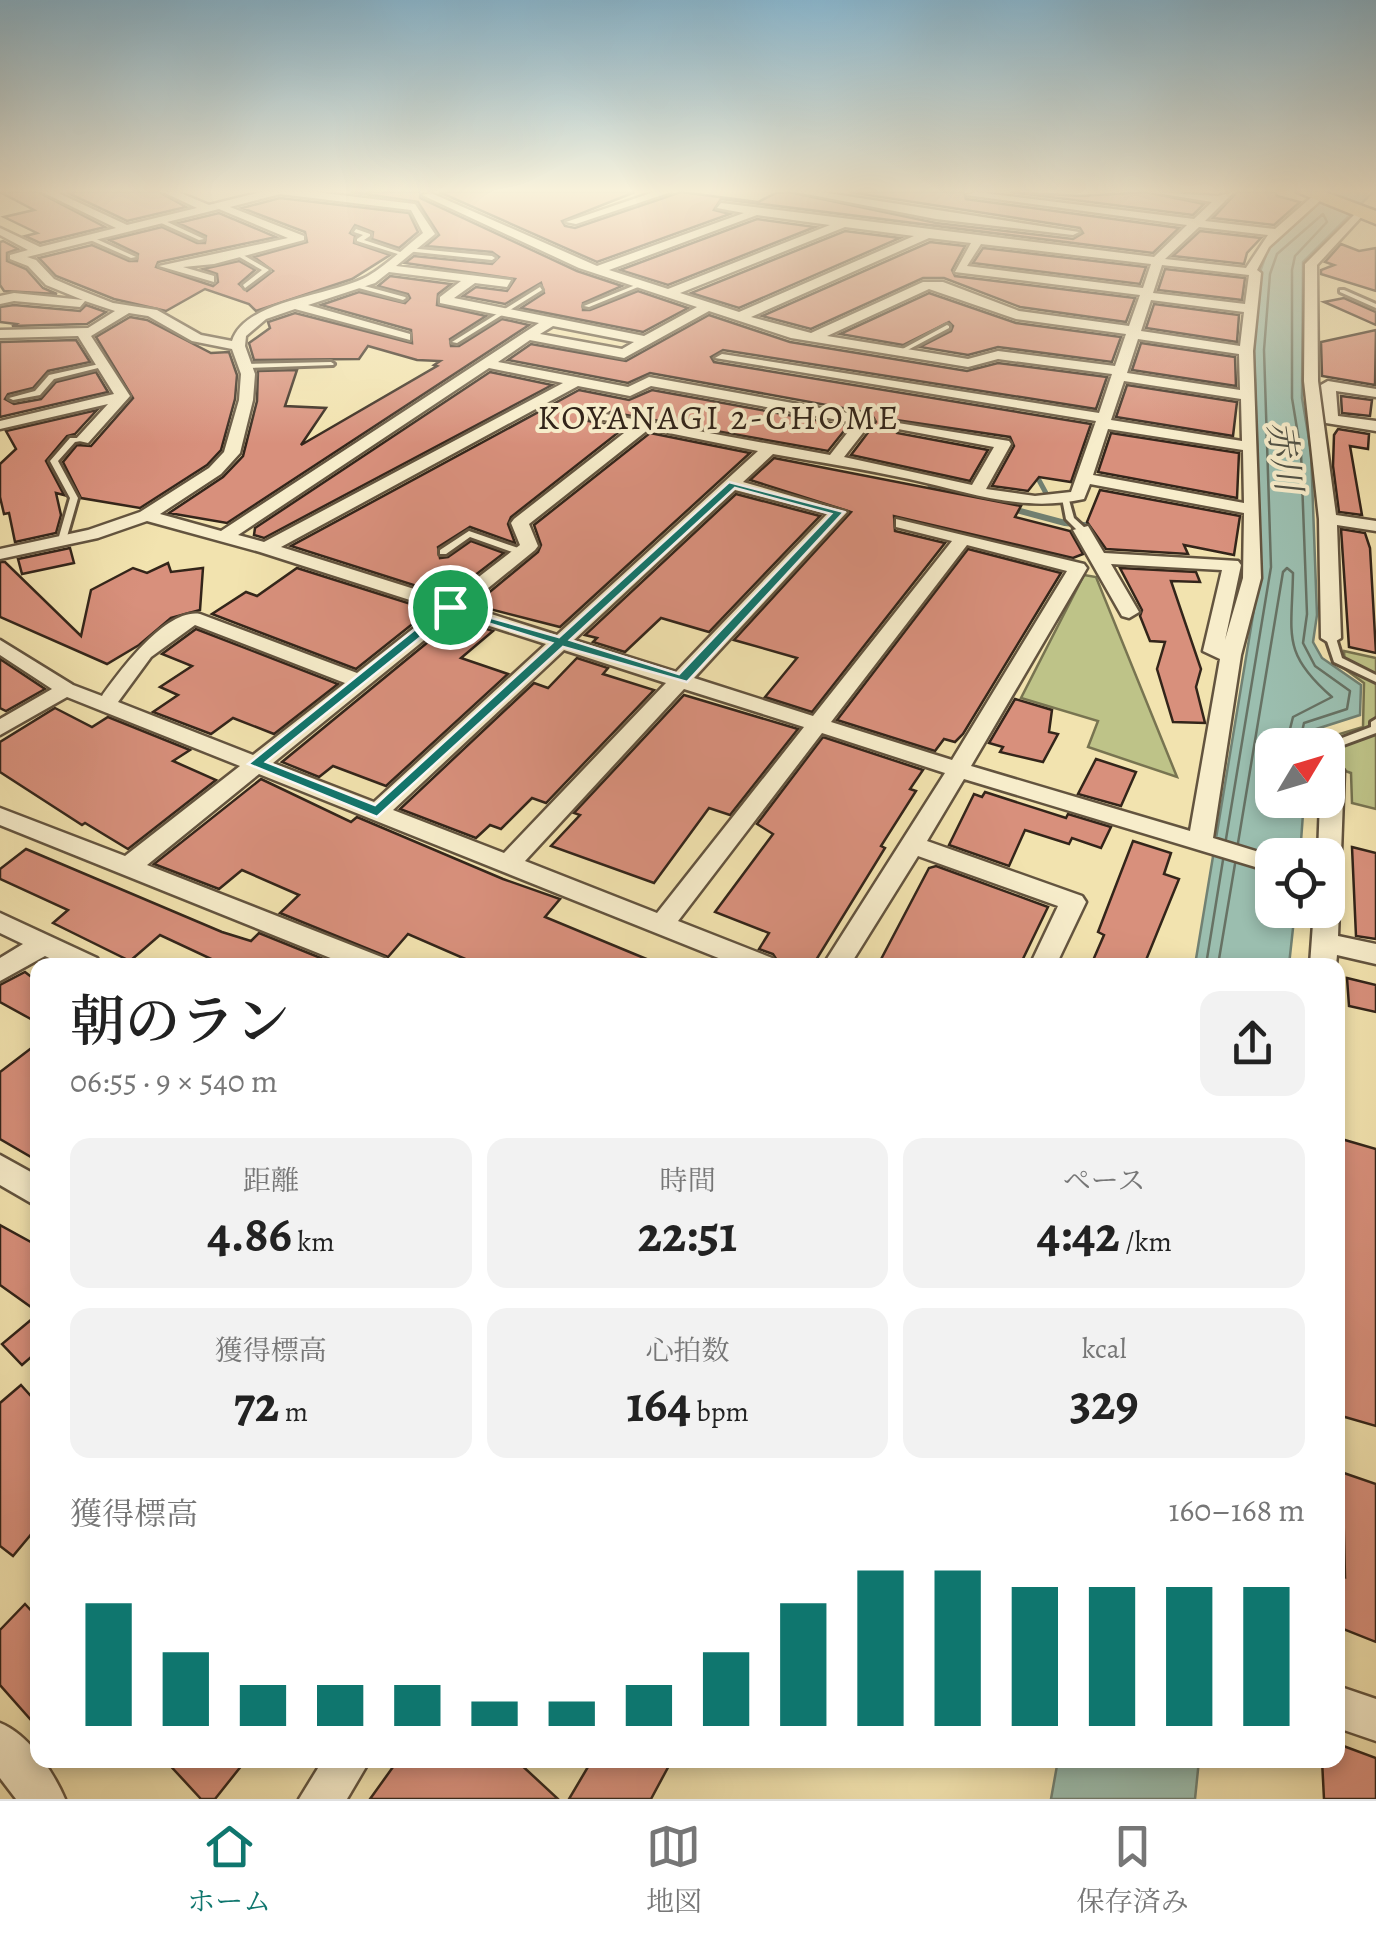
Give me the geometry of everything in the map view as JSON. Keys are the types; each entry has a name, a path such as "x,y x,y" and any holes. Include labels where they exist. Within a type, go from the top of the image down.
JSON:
{"street":[{"path":"47,276 50,282 110,306"},
{"path":"199,276 210,279"},
{"path":"0,554 146,516 189,490 232,452 246,400 246,366 238,346 240,335 261,316 356,286 372,276"},
{"path":"448,276 507,283"},
{"path":"613,276 760,326 968,363 1017,336 1133,333 1246,351"},
{"path":"667,294 712,276"},
{"path":"737,318 837,276"},
{"path":"1011,276 1252,309"},
{"path":"594,414 908,474 1022,500 1065,500 1078,496 1153,276"},
{"path":"1204,846 1231,655 1252,578 1246,351 1255,276"},
{"path":"1311,276 1311,381 1328,520 1332,638"},
{"path":"472,279 444,300 645,340"},
{"path":"812,338 928,285 1017,336 1119,374 1249,396"},
{"path":"0,300 14,297 152,313 197,338 238,346"},
{"path":"299,306 405,337"},
{"path":"528,336 624,354 708,307"},
{"path":"0,334 91,332 127,309"},
{"path":"222,538 549,322"},
{"path":"747,336 760,326"},
{"path":"82,332 123,396"},
{"path":"906,403 936,358"},
{"path":"484,364 630,392 649,381 712,368 916,388 1250,447"},
{"path":"712,368 865,420 832,462"},
{"path":"266,548 575,382"},
{"path":"1376,393 1328,385 1331,420 1376,426"},
{"path":"2,425 123,396"},
{"path":"84,440 123,396"},
{"path":"129,866 529,546 520,523 646,424"},
{"path":"903,426 1003,444 977,491"},
{"path":"377,812 770,449"},
{"path":"1083,478 1253,510"},
{"path":"508,864 838,512 733,484"},
{"path":"146,516 266,548 958,770 1255,860"},
{"path":"1328,520 1376,526"},
{"path":"840,958 913,845 1078,568 902,523"},
{"path":"1076,525 1129,612"},
{"path":"661,925 963,538"},
{"path":"1098,558 1232,565 1213,650 1231,655"},
{"path":"107,703 144,653 192,618 359,680"},
{"path":"0,646 66,689 745,958"},
{"path":"0,728 66,689"},
{"path":"0,816 358,958"},
{"path":"913,845 1073,902 1046,958"},
{"path":"0,922 73,958"},
{"path":"1326,928 1324,954 1376,954"},
{"path":"0,972 44,944"},
{"path":"0,1168 30,1188"},
{"path":"1345,1709 1376,1720"},
{"path":"0,1744 43,1799"},
{"path":"321,1799 342,1768"}],"lane":[{"path":"245,286 258,276"},
{"path":"587,306 640,285"},
{"path":"356,286 403,298"},
{"path":"455,342 540,289"},
{"path":"1342,291 1376,306"},
{"path":"900,352 947,326"},
{"path":"246,366 331,364"},
{"path":"14,398 38,394 52,377 104,365"},
{"path":"62,540 74,498 54,462 73,440 84,440"},
{"path":"1065,500 1076,525"},
{"path":"443,552 469,534 521,552"},
{"path":"1332,638 1338,660 1376,678"},
{"path":"1345,741 1376,729 1376,722"}],"green space":[{"path":"1084,575 1096,577 1177,777 1088,747 1098,721 1021,698"},
{"path":"1344,651 1376,658 1376,809 1352,803 1351,773 1345,771 1345,732 1363,727 1364,683 1345,669"}],"water":[{"name":"赤川","path":"1260,276 1303,276 1302,398 1311,451 1317,615 1313,642 1322,658 1361,685 1360,715 1319,728 1255,728 1255,818 1303,818 1301,838 1255,838 1255,928 1293,928 1290,958 1196,958 1261,567 1254,350"},
{"path":"1057,1768 1198,1768 1195,1799 1051,1799"}],"building":[{"path":"0,276 32,276 43,288 57,294 4,291"},
{"path":"56,276 183,276 213,286 218,282 217,276 248,276 239,284 247,291 267,276 357,276 256,311 249,304 205,289 166,311 114,299"},
{"path":"390,276 451,284 438,294 437,305 486,316 450,339 451,346 459,346 502,319 529,325 227,523 169,513 223,477 243,456 257,401 258,371 297,370 285,406 326,408 301,445 437,366 434,365 440,361 417,360 368,346 359,359 254,360 249,343 270,328 268,322 295,313 412,343 411,330 321,305 359,292 405,303 410,298 408,294 378,286"},
{"path":"494,276 592,276 622,286 583,303 583,310 638,291 688,308 643,332 521,308 544,293 541,283 505,304 463,296 476,287 507,291 515,279"},
{"path":"639,276 691,276 668,285"},
{"path":"733,276 813,276 739,308 691,293"},
{"path":"853,276 955,276 1135,298 1126,322 1020,307 944,278 923,278 811,329 762,316"},
{"path":"1076,276 1143,276 1140,284"},
{"path":"1163,276 1245,278 1242,300 1158,290"},
{"path":"1327,276 1376,276 1376,291"},
{"path":"929,293 1016,323 1121,337 1112,362 998,347 968,355 920,347 951,331 953,326 949,322 903,345 840,334"},
{"path":"1344,298 1376,312 1376,325 1324,302"},
{"path":"1154,304 1239,315 1237,342 1146,328"},
{"path":"86,305 106,312 87,324 12,326 16,324 0,322 0,307 80,311"},
{"path":"709,315 790,342 967,371 998,363 1107,377 1096,409 723,350 711,357 714,362 1091,424 1071,482 1039,477 1028,491 992,486 1014,446 1010,437 896,420 897,433 988,450 970,481 851,455 876,422 871,413 650,373 628,383 508,360 531,344 626,361"},
{"path":"130,317 147,320 211,353 229,352 237,375 235,399 221,450 207,465 140,508 81,498 63,462 77,445 91,446 133,398 96,337"},
{"path":"1376,330 1375,385 1322,376 1321,342"},
{"path":"76,340 90,362 48,371 33,388 8,394 5,399 14,404 41,399 56,382 96,372 108,392 0,417 0,342"},
{"path":"1141,343 1235,357 1236,386 1132,370"},
{"path":"490,372 552,385 264,538 254,535 255,528"},
{"path":"1127,385 1237,402 1233,436 1116,417"},
{"path":"579,390 629,400 652,390 848,426 828,451 587,408 588,421 624,428 511,517 508,524 515,543 470,527 438,547 440,558 471,541 504,553 448,596 291,546"},
{"path":"1341,396 1372,400 1370,416 1342,413"},
{"path":"97,410 46,461 64,495 56,493 61,515 56,533 15,542 9,513 4,514 0,497 0,464 16,449 6,431"},
{"path":"1338,429 1369,434 1368,449 1350,446 1362,515 1339,512 1333,466 1334,435"},
{"path":"650,433 750,453 560,627 474,605 538,552 541,545 534,525"},
{"path":"1111,433 1239,453 1237,498 1098,472"},
{"path":"774,458 1021,506 1015,517 1070,531 1083,554 1073,558 894,516 895,531 945,543 812,712 765,697 797,658 734,640 851,512 750,480"},
{"path":"1100,490 1240,516 1234,555 1184,545 1188,554 1106,549 1087,522"},
{"path":"736,494 820,516 709,632 661,618 625,652 593,642 597,638 585,635"},
{"path":"1341,529 1365,533 1370,548 1376,653 1349,647"},
{"path":"70,548 74,563 22,574 18,559"},
{"path":"968,549 1061,573 963,734 955,742 944,739 935,751 837,720"},
{"path":"0,562 5,562 81,636 91,590 133,568 147,573 168,563 171,572 203,568 200,610 171,618 139,645 107,664 0,617"},
{"path":"297,568 430,610 356,669 212,614 246,592 257,596"},
{"path":"1120,568 1196,572 1200,582 1171,581 1201,669 1196,687 1205,723 1173,722 1157,669 1165,642 1150,641 1140,616 1142,610"},
{"path":"456,619 493,631 461,658 508,674 386,786 333,766 319,777 282,762"},
{"path":"196,629 338,684 274,734 233,718 211,734 153,712 178,695 160,687 192,666 162,654"},
{"path":"577,658 608,668 603,674 654,690 546,803 532,798 501,829 490,825 476,838 400,809 534,683 548,688"},
{"path":"0,659 45,689 6,711 0,708"},
{"path":"684,695 798,729 730,815 709,808 654,883 551,846 580,815 574,813"},
{"path":"1015,699 1052,710 1049,732 1058,734 1043,762 1000,752 1003,747 989,743"},
{"path":"55,708 92,727 108,717 190,750 173,761 216,780 128,849 85,823 82,825 0,772 0,742"},
{"path":"823,737 923,770 910,789 916,791 881,846 885,848 817,958 776,958 759,949 769,933 715,912 773,834 757,824"},
{"path":"1096,759 1136,772 1121,806 1078,794"},
{"path":"261,779 351,822 357,817 560,899 545,917 644,958 463,958 408,934 388,957 280,913 299,895 242,870 219,889 154,864"},
{"path":"985,792 1066,818 1068,814 1111,827 1101,848 1072,838 1069,844 1025,830 1009,866 949,845 974,794 982,797"},
{"path":"1133,841 1171,853 1164,874 1179,879 1147,958 1094,958 1104,935 1098,932"},
{"path":"1352,847 1376,853 1376,939 1356,936"},
{"path":"26,849 222,932 251,941 259,933 321,958 209,958 160,935 133,958 124,958 53,923 68,910 0,879 0,869"},
{"path":"936,866 1048,907 1023,958 882,958 929,868"},
{"path":"25,972 30,976 30,1019 0,1002 0,985"},
{"path":"1347,978 1376,985 1376,1012 1349,1006"},
{"path":"30,1049 30,1156 0,1139 0,1072"},
{"path":"1345,1140 1376,1149 1376,1426 1345,1417"},
{"path":"0,1225 30,1242 30,1306 0,1285"},
{"path":"30,1321 30,1358 22,1365 2,1344"},
{"path":"21,1385 30,1395 30,1536 13,1556 0,1546 0,1403"},
{"path":"1345,1473 1376,1484 1376,1642 1345,1630"},
{"path":"25,1604 30,1609 30,1719 0,1685 0,1630"},
{"path":"1345,1747 1376,1758 1376,1799 1324,1799 1322,1768 1345,1768"},
{"path":"172,1768 240,1768 215,1799 201,1799"},
{"path":"392,1768 525,1768 558,1799 370,1799"},
{"path":"587,1768 668,1768 651,1799 569,1799"}],"waterway":[{"path":"975,366 995,396"},
{"path":"1034,471 1047,495"},
{"path":"930,487 961,495"},
{"path":"1009,508 1065,523 1102,527"}],"district":[{"name":"KOYANAGI 2-CHOME","path":"719,417"}],"route":[{"path":"450,607 256,764 377,812 561,642 733,484 838,512 682,679 561,642 450,607"}]}
